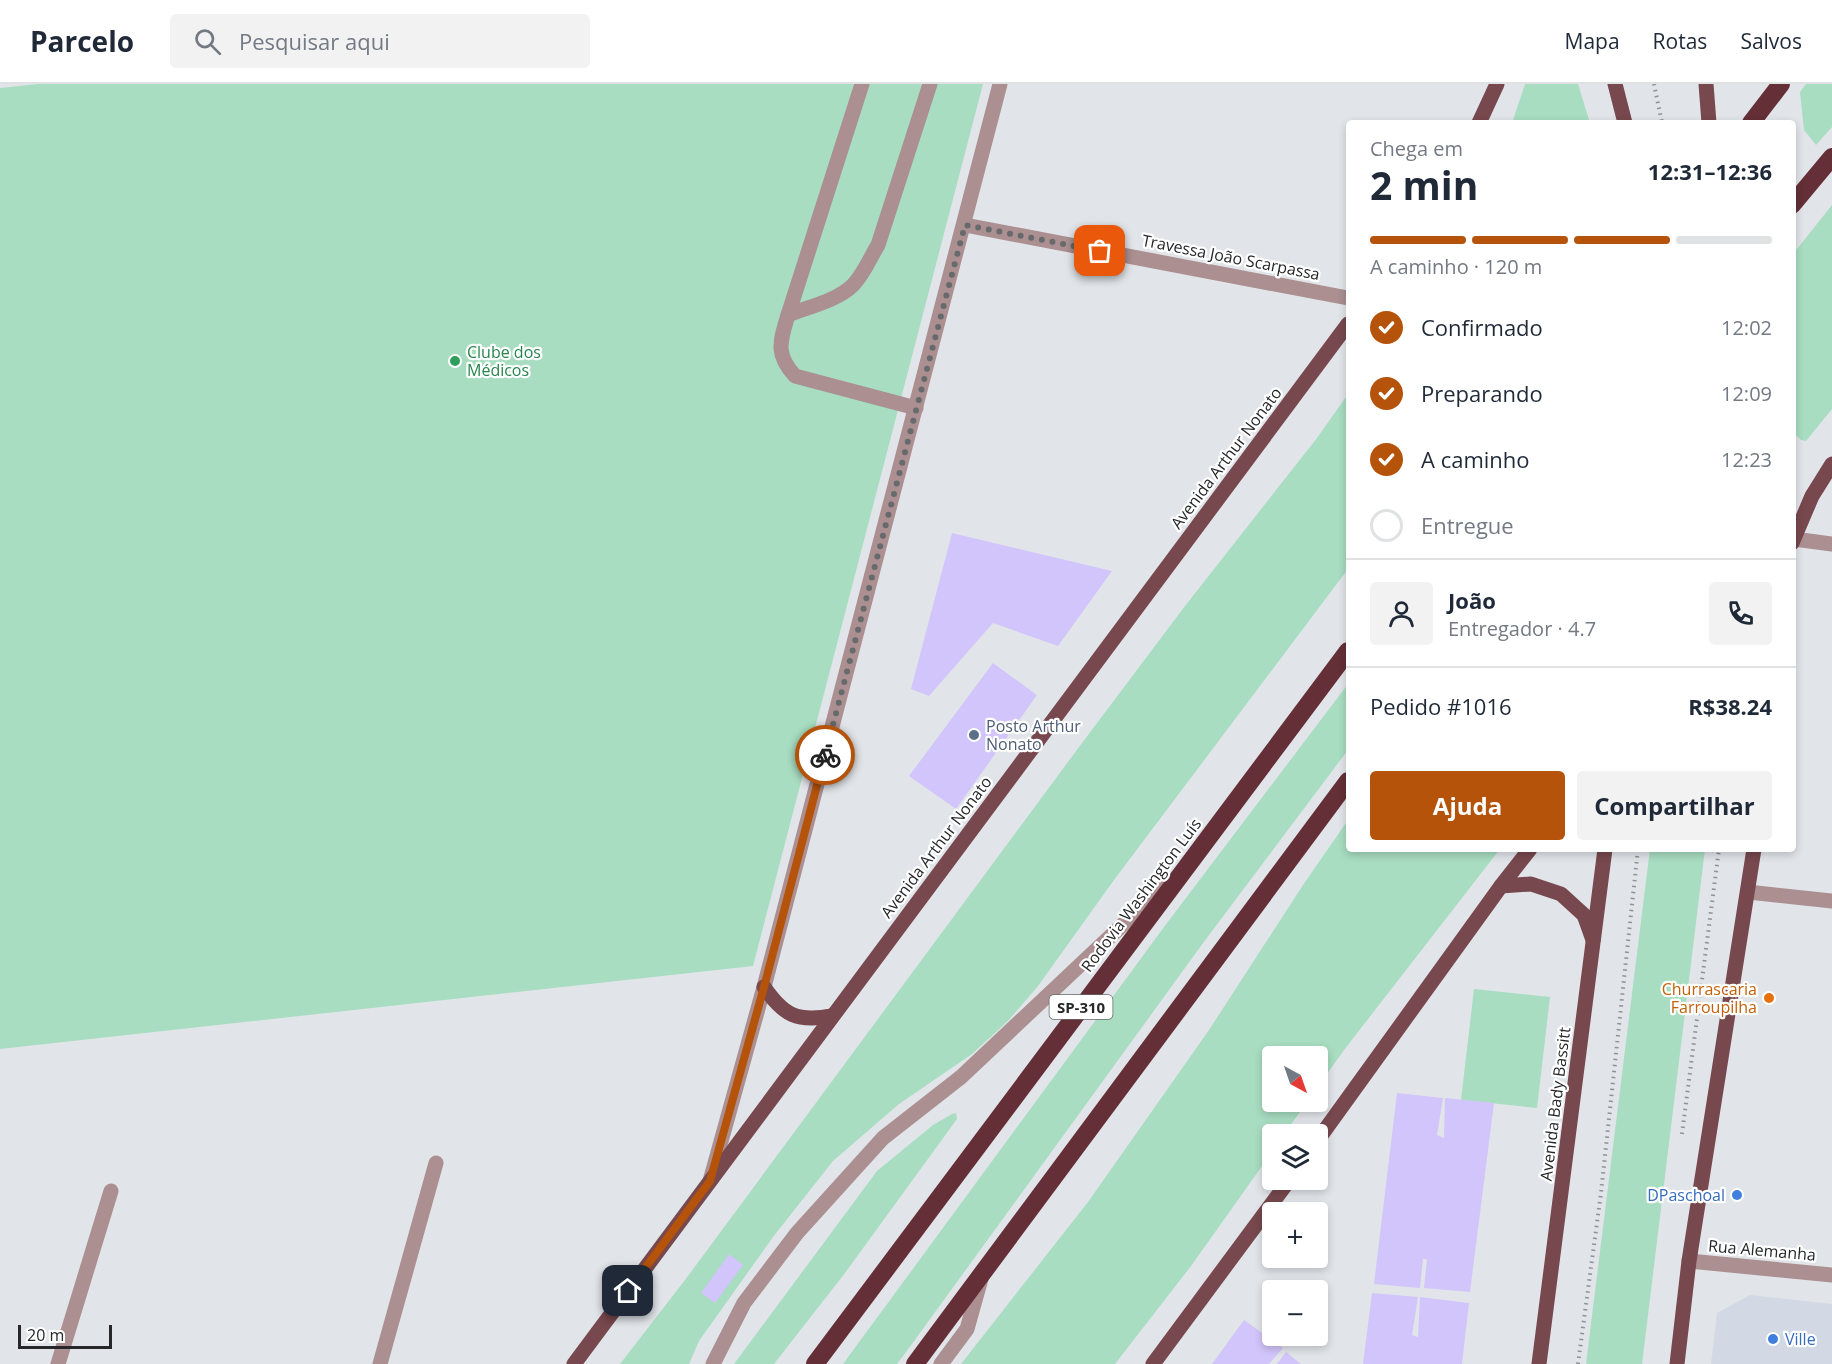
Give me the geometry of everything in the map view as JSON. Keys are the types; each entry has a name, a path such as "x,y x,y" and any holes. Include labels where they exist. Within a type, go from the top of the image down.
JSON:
{"highway":[{"path":"1753,120 1781,84"},
{"path":"1796,200 1832,157"},
{"name":"Rodovia Washington Luís","path":"815,1364 1346,654"},
{"path":"915,1364 1346,784"}],"main road":[{"path":"1480,120 1497,84"},
{"path":"1615,84 1624,120"},
{"path":"1706,91 1709,120"},
{"name":"Avenida Arthur Nonato","path":"574,1364 1346,327"},
{"path":"1796,534 1812,496 1832,464"},
{"path":"1328,1126 1528,852"},
{"name":"Avenida Bady Bassitt","path":"1539,1364 1605,852"},
{"path":"1677,1364 1689,1261 1754,852"},
{"path":"1501,886 1532,884 1561,894 1584,915 1594,942"},
{"path":"764,987 776,1004 793,1015 812,1019 832,1016"},
{"path":"1153,1364 1282,1190"}],"street":[{"path":"862,84 788,315 780,349 783,363 795,376 916,408"},
{"path":"788,315 837,296 852,286 865,268 878,245 930,84"},
{"path":"710,1181 764,987 1000,84"},
{"name":"Travessa João Scarpassa","path":"965,225 1346,298"},
{"path":"1796,541 1832,543"},
{"path":"713,1364 744,1303 770,1268 797,1233 884,1138 961,1077 1188,864"},
{"path":"1748,892 1832,901"},
{"path":"380,1364 435,1162"},
{"path":"58,1364 111,1191"},
{"name":"Rua Alemanha","path":"1689,1261 1832,1275"},
{"path":"941,1364 967,1329 982,1274"}],"path":[{"path":"1654,84 1661,120"},
{"path":"1578,1364 1601,1193 1638,852"},
{"path":"1681,1142 1719,852"}],"shaded area":[{"name":"Ville","path":"1750,1295 1832,1304 1832,1364 1711,1364 1717,1313"}],"green space":[{"name":"Clube dos Médicos","path":"38,84 983,84 753,966 0,1049 0,88"},
{"path":"1525,84 1578,84 1589,120 1513,120"},
{"path":"1806,84 1832,84 1832,127 1816,145 1804,130 1800,92"},
{"path":"1832,205 1832,409 1806,441 1796,435 1796,250"},
{"path":"1346,397 1346,572 1114,880 1038,986 1008,1021 972,1054 899,1104 833,1161 773,1237 699,1341 689,1364 620,1364 685,1280 1185,606 1317,438"},
{"path":"1346,687 1346,753 1206,939 909,1348 897,1364 843,1364 1167,923"},
{"path":"1346,823 1346,852 1498,852 1328,1073 1328,1046 1262,1046 1262,1112 1300,1112 1291,1124 1262,1124 1262,1166 1191,1266 1115,1364 961,1364 1088,1202 1209,1030"},
{"path":"1650,852 1705,852 1642,1364 1586,1364"},
{"path":"1474,989 1550,997 1537,1108 1461,1100"},
{"path":"956,1113 957,1119 845,1273 774,1364 734,1364 877,1171 933,1125"}],"building":[{"path":"952,533 1112,571 1058,646 993,623 929,696 911,689"},
{"name":"Posto Arthur Nonato","path":"993,663 1037,695 956,809 909,776"},
{"path":"1397,1093 1443,1098 1437,1135 1444,1138 1445,1098 1494,1103 1470,1292 1424,1288 1427,1259 1423,1259 1420,1288 1374,1284"},
{"path":"729,1254 743,1265 715,1303 701,1293"},
{"path":"1372,1293 1418,1297 1412,1335 1418,1337 1420,1297 1469,1303 1462,1364 1363,1364"},
{"path":"1244,1320 1262,1333 1262,1346 1283,1348 1269,1364 1212,1364"},
{"path":"1286,1352 1301,1364 1277,1364"}],"way so far":[{"path":"825,755 965,225 1100,251"}],"place":[{"name":"Clube dos Médicos","path":"455,361"},
{"name":"Posto Arthur Nonato","path":"974,735"},
{"name":"Churrascaria Farroupilha","path":"1769,998"},
{"name":"DPaschoal","path":"1737,1195"},
{"name":"Ville","path":"1773,1339"}],"route":[{"path":"628,1291 710,1181 825,755"}]}
